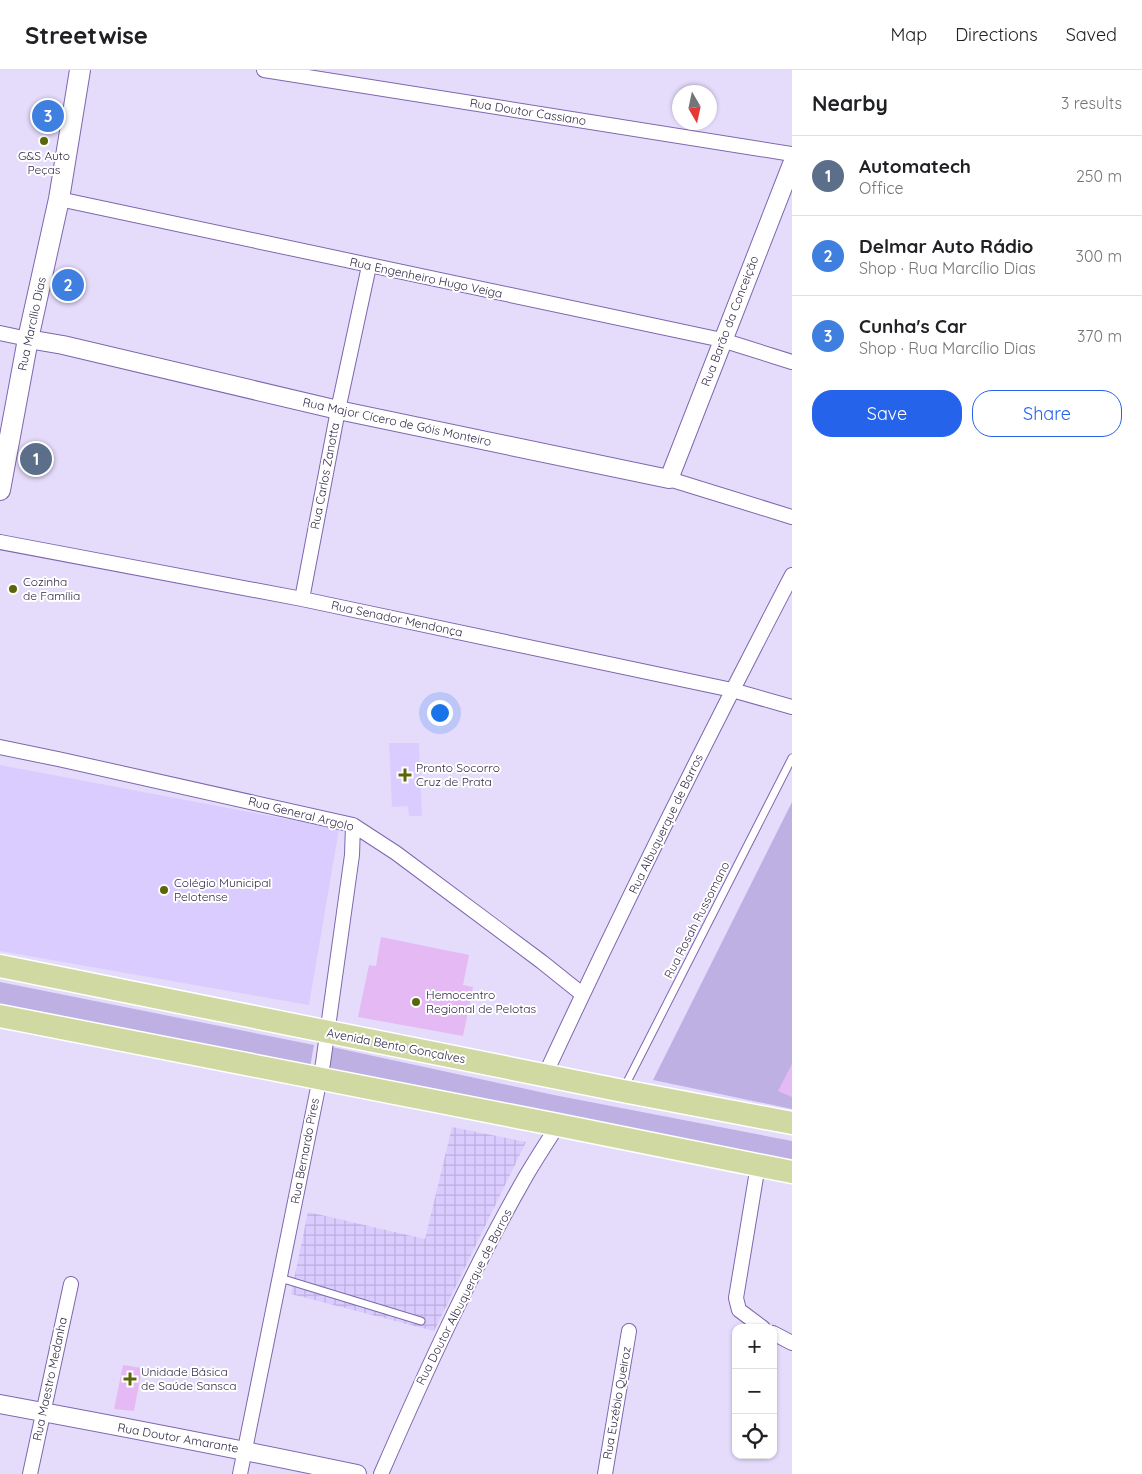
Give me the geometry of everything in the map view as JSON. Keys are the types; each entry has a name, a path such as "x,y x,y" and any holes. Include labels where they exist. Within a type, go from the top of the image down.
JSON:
{"main road":[{"name":"Rua Marcílio Dias","path":"0,490 28,339 59,199 80,70"},
{"name":"Avenida Bento Gonçalves","path":"0,966 792,1123"},
{"path":"0,1016 792,1172"}],"street":[{"name":"Rua Doutor Cassiano","path":"264,70 792,154"},
{"name":"Rua Barão da Conceição","path":"669,479 792,164"},
{"name":"Rua Engenheiro Hugo Veiga","path":"59,199 722,340 792,362"},
{"name":"Rua Carlos Zanotta","path":"302,599 338,410 369,266"},
{"name":"Rua Major Cícero de Góis Monteiro","path":"0,333 73,347 338,410 669,479 792,517"},
{"name":"Rua Senador Mendonça","path":"0,542 302,599 732,690 792,707"},
{"name":"Rua Albuquerque de Barros","path":"545,1075 582,994 732,690 792,575"},
{"name":"Rua General Argolo","path":"0,747 354,825 396,853 582,994"},
{"name":"Rua Bernardo Pires","path":"240,1474 320,1079 352,855 354,825"},
{"name":"Rua Doutor Albuquerque de Barros","path":"381,1474 420,1384 475,1270 526,1176 558,1125"},
{"path":"758,1165 736,1298 739,1310 758,1324"},
{"name":"Rua Maestro Medanha","path":"30,1474 70,1284"},
{"name":"Rua Euzébio Queiroz","path":"605,1474 629,1331"},
{"path":"777,1335 792,1343"},
{"name":"Rua Doutor Amarante","path":"0,1404 244,1450 356,1474"}],"lane":[{"name":"Rua Rosah Russomano","path":"623,1091 792,758"},
{"path":"280,1278 421,1321"}],"shaded area":[{"name":"Pronto Socorro Cruz de Prata","path":"389,743 419,743 422,816 409,816 408,806 392,807"},
{"name":"Colégio Municipal Pelotense","path":"0,765 339,829 309,1005 0,951"},
{"path":"792,802 792,1109 653,1080"},
{"path":"0,982 314,1045 309,1073 0,1011"},
{"path":"332,1047 554,1095 792,1141 792,1170 327,1075"},
{"path":"452,1127 526,1142 434,1331 291,1294 308,1212 425,1239"}],"building":[{"name":"Hemocentro Regional de Pelotas","path":"381,937 469,955 463,985 473,987 463,1036 358,1017 369,965 376,966"},
{"path":"792,1064 792,1097 778,1091"},
{"name":"Unidade Básica de Saúde Sansca","path":"123,1365 142,1368 134,1411 114,1409"}],"place":[{"name":"Cunha's Car","path":"48,116"},
{"name":"G&S Auto Peças","path":"44,141"},
{"name":"Delmar Auto Rádio","path":"68,285"},
{"name":"Automatech","path":"36,459"},
{"name":"Cozinha de Família","path":"13,589"},
{"name":"Pronto Socorro Cruz de Prata","path":"405,775"},
{"name":"Colégio Municipal Pelotense","path":"164,890"},
{"name":"Hemocentro Regional de Pelotas","path":"416,1002"},
{"name":"Unidade Básica de Saúde Sansca","path":"130,1379"}]}
